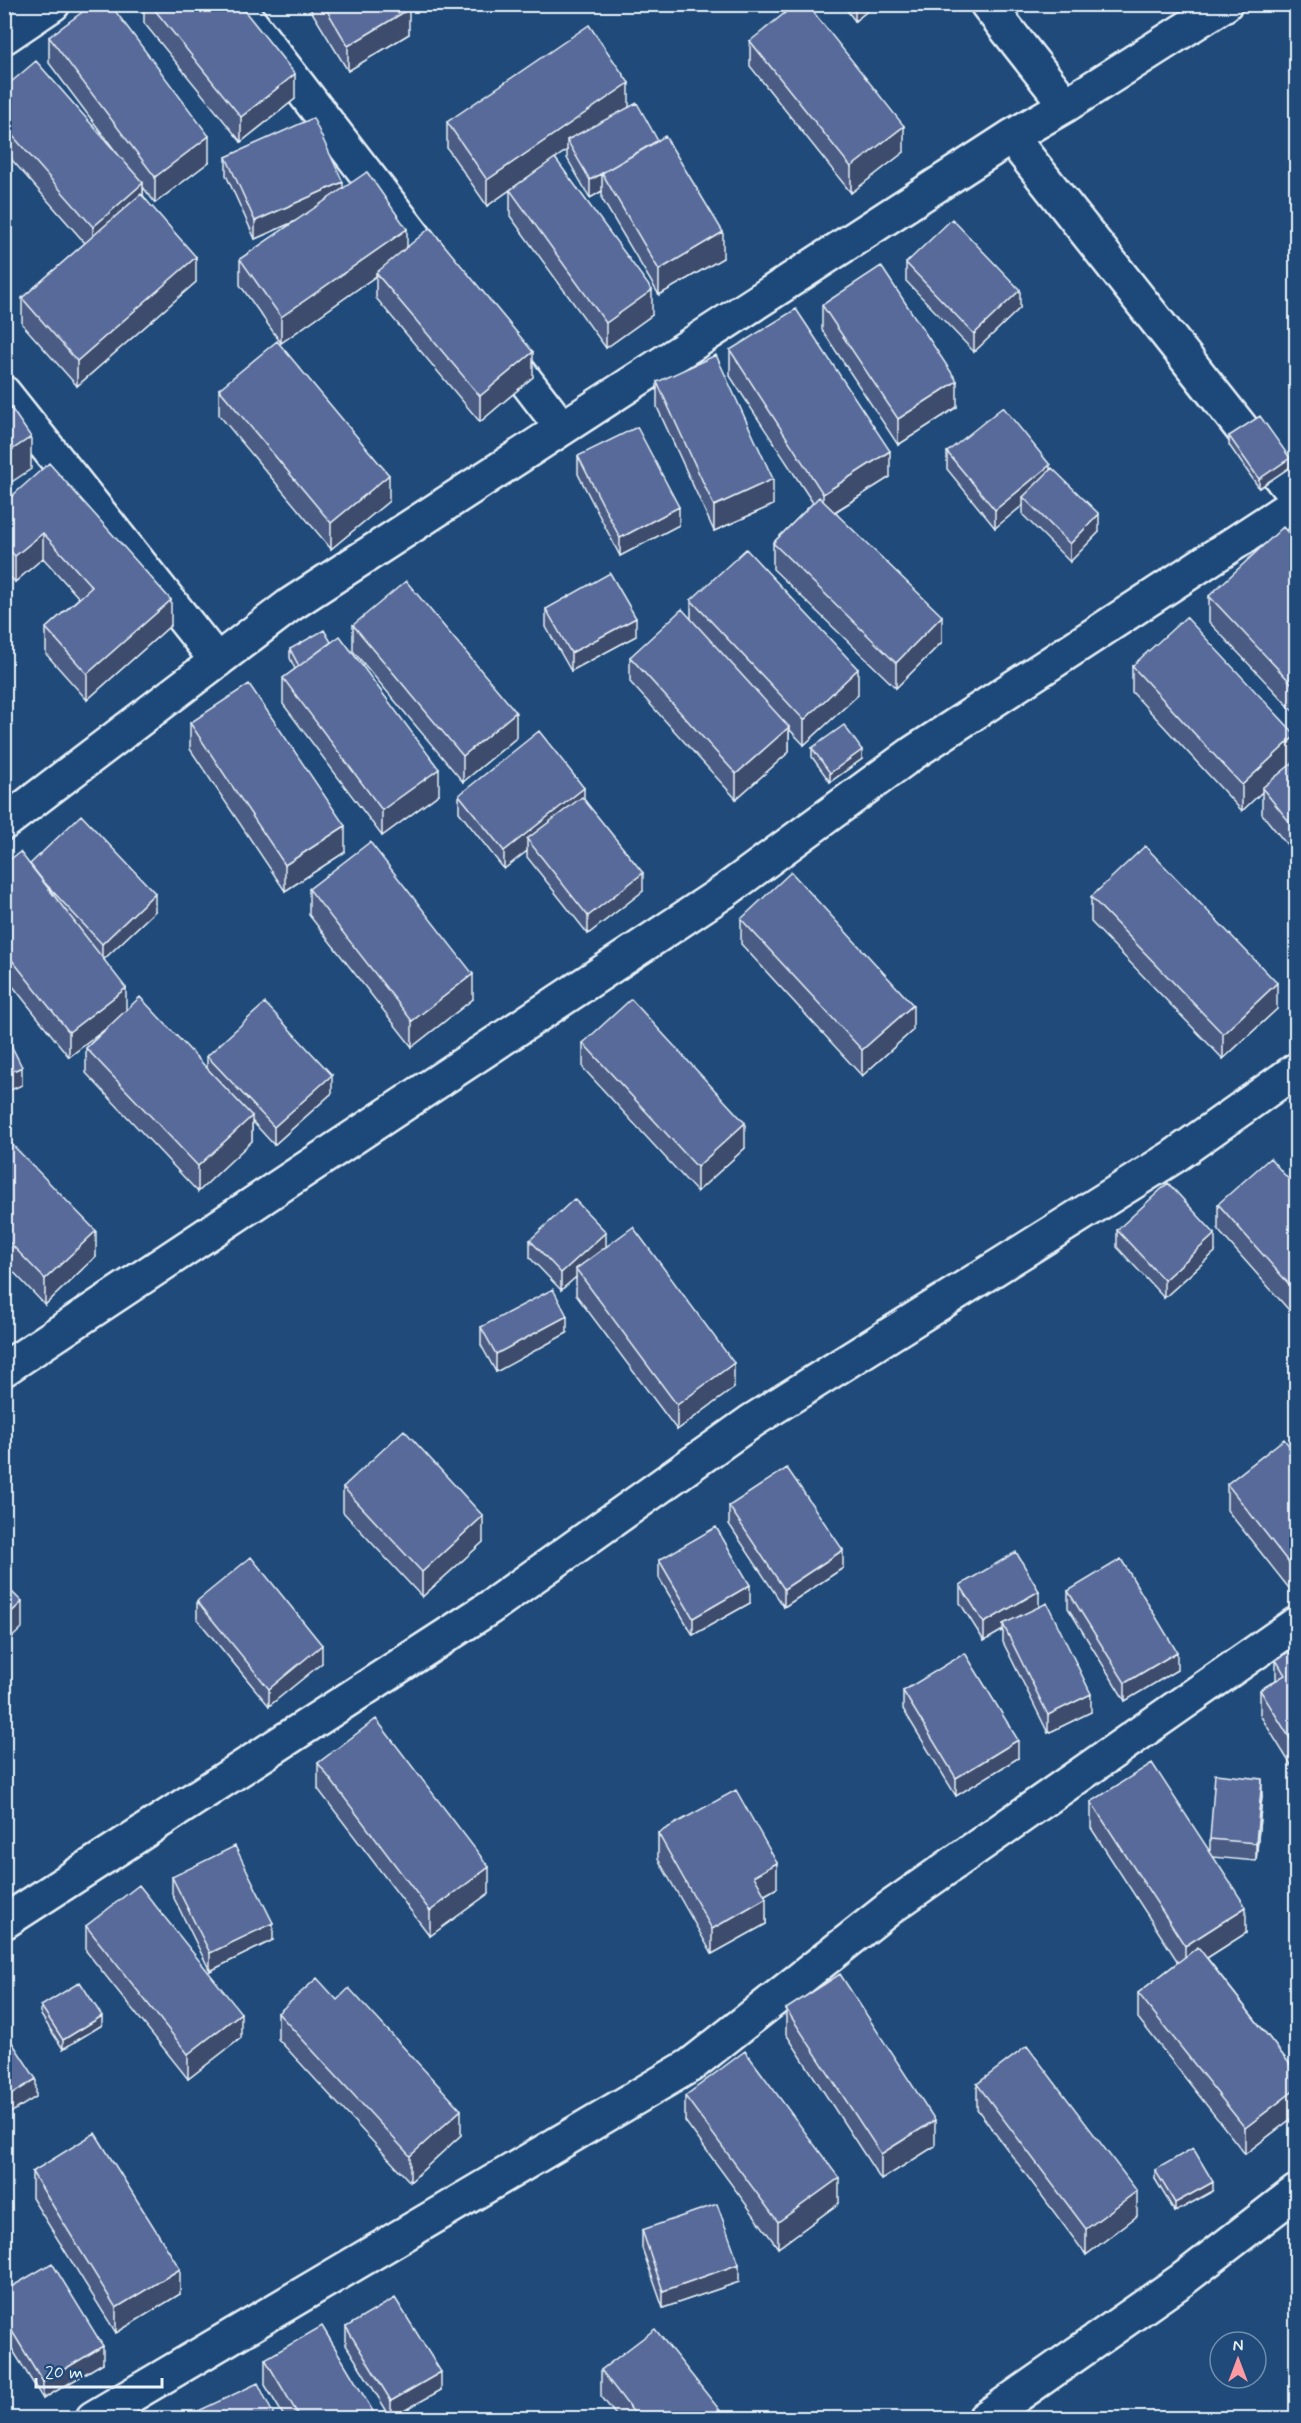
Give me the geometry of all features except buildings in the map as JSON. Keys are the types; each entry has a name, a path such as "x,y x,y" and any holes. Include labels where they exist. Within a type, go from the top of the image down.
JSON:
{"street":[{"path":"4,37 52,4"},
{"path":"236,4 461,296"},
{"path":"987,4 1066,105"},
{"path":"4,823 290,605 1011,137 1066,105 1225,4"},
{"path":"1011,137 1296,497"},
{"path":"483,325 562,428"},
{"path":"4,393 217,661"},
{"path":"4,1369 725,891 913,753 1296,502"},
{"path":"4,1922 489,1608 752,1421 1173,1157 1296,1070"},
{"path":"93,2418 691,2065 891,1907 1296,1624"},
{"path":"985,2418 1182,2280 1296,2192"}]}
